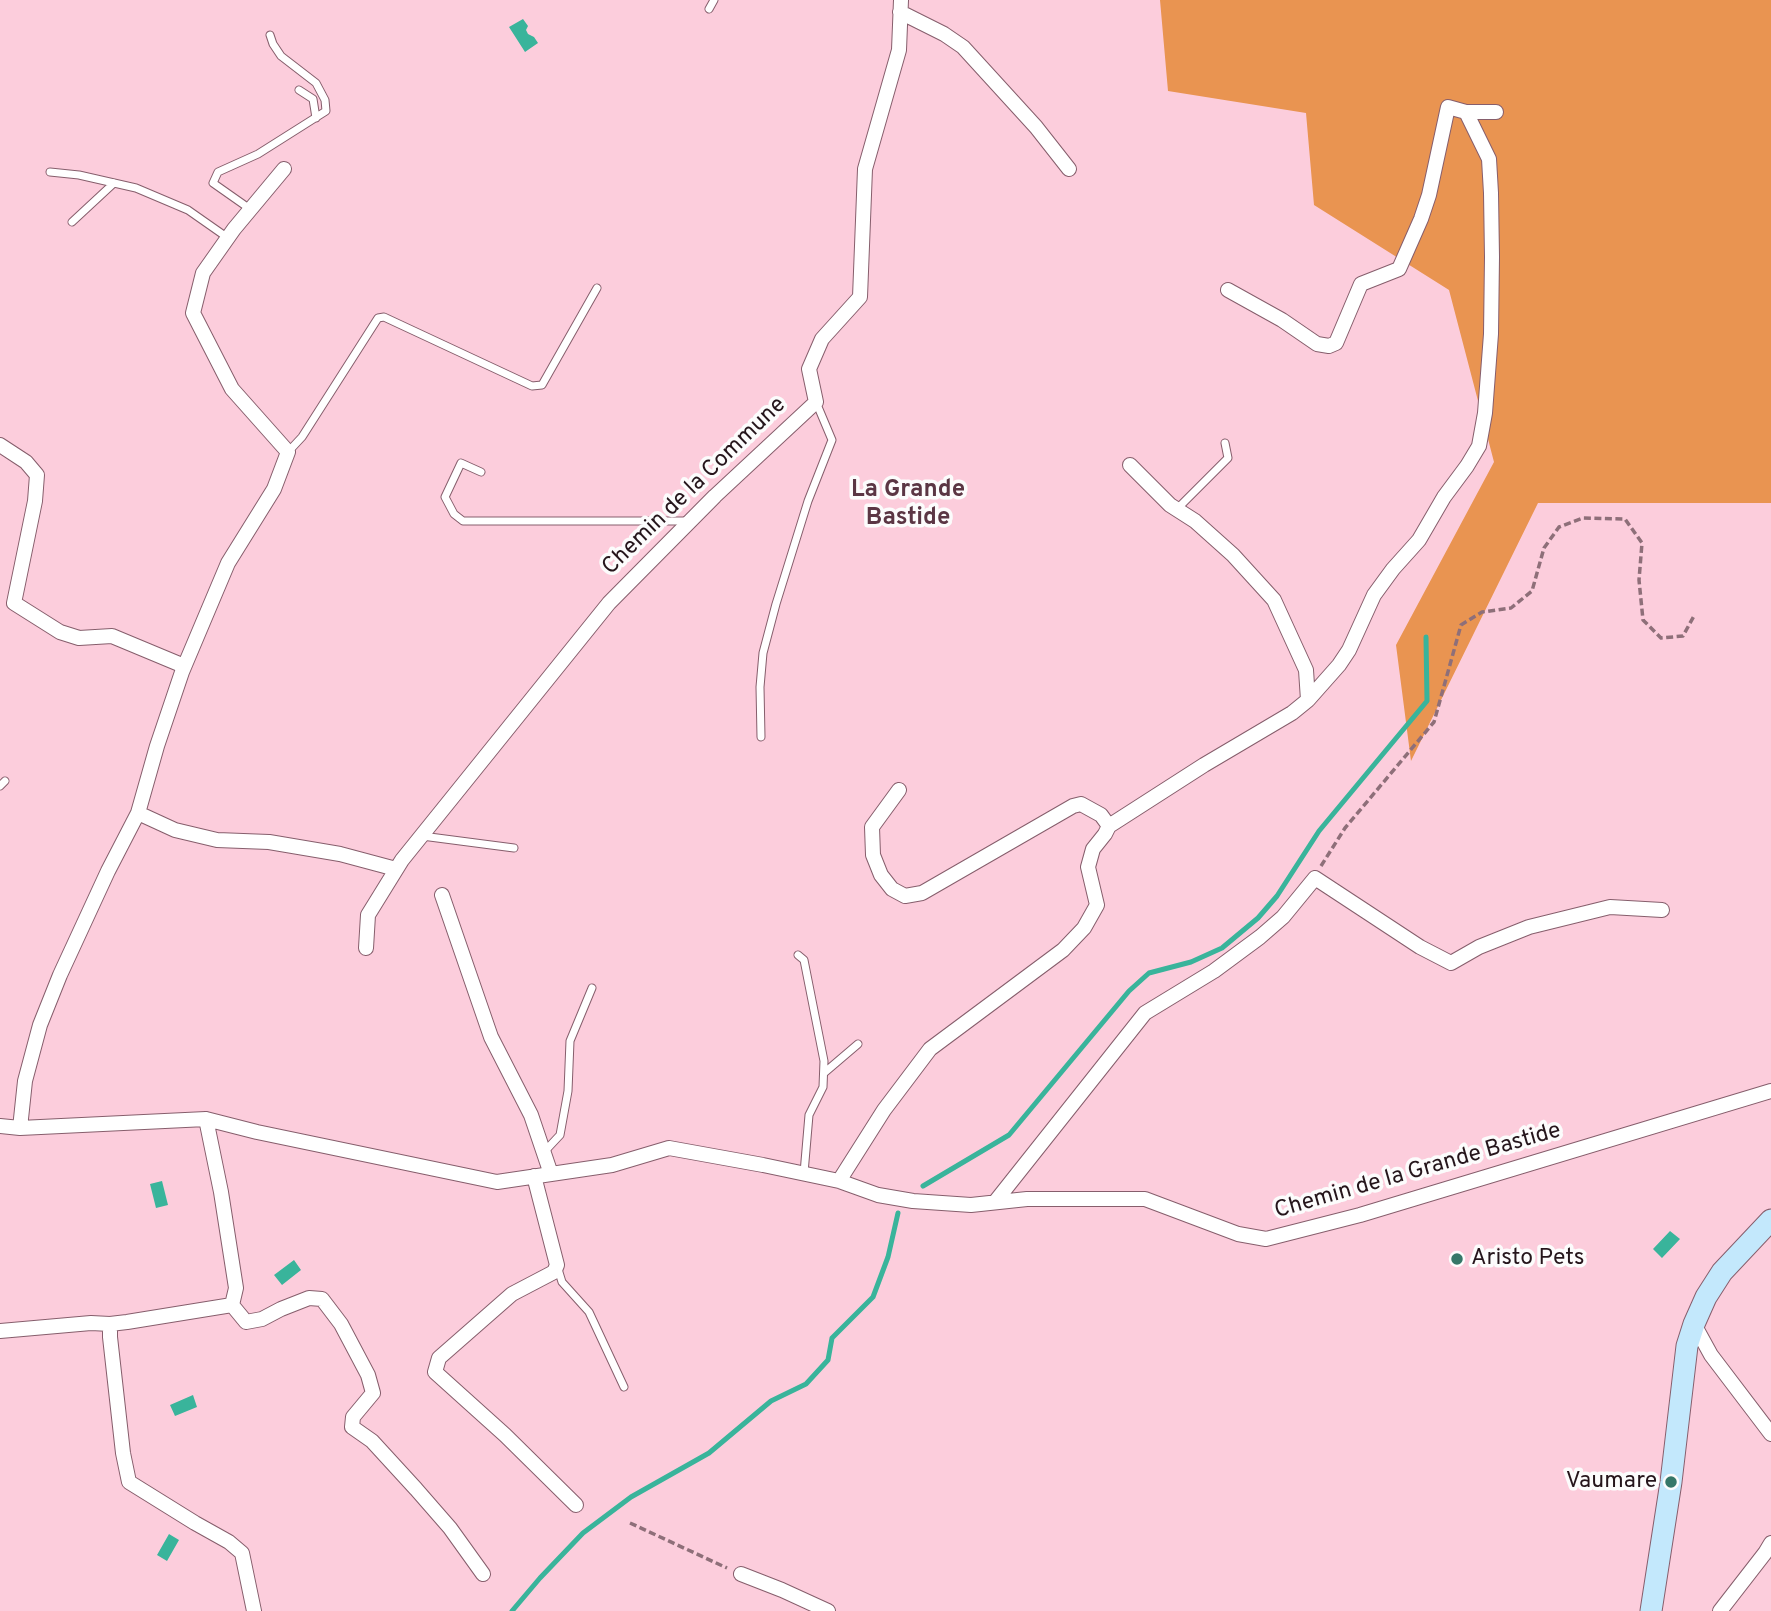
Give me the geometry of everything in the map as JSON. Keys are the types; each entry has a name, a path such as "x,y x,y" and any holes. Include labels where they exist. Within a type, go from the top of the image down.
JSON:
{"main road":[{"path":"1651,1611 1671,1482 1687,1346 1706,1297 1722,1272 1771,1220"}],"street":[{"path":"901,6 963,47 1036,127 1069,169"},
{"name":"Chemin de la Commune","path":"366,948 368,915 396,869 609,603 715,496 816,401 809,369 822,339 860,298 865,169 899,50 901,6"},
{"path":"1228,290 1282,320 1317,344 1329,346 1336,343 1361,284 1399,269 1429,195 1448,107 1466,112 1496,112"},
{"path":"839,1181 884,1110 930,1049 1063,950 1084,928 1097,905 1088,866 1093,849 1109,827 1203,765 1292,713 1339,665 1349,650 1374,596 1393,569 1419,540 1479,446 1485,413 1491,334 1491,193 1489,159 1466,112"},
{"path":"20,1129 26,1081 40,1025 86,917 138,813 184,666 228,564 274,489 288,452 232,389 193,313 203,273 284,169"},
{"path":"0,445 26,462 37,475 35,501 14,603 60,632 79,638 112,636 184,666"},
{"path":"1130,465 1170,505 1195,521 1233,555 1274,600 1306,670 1308,699"},
{"path":"899,790 872,827 873,855 881,875 892,889 905,896 922,893 1073,806 1082,804 1101,815 1109,827"},
{"path":"138,813 175,830 217,840 269,842 340,854 396,869"},
{"path":"995,1202 1145,1013 1214,971 1260,937 1283,917 1315,878 1420,947 1451,963 1479,947 1552,921 1610,907 1662,909"},
{"path":"442,895 491,1037 531,1115 551,1174"},
{"name":"Chemin de la Grande Bastide","path":"0,1126 20,1129 206,1119 497,1182 612,1165 669,1148 804,1173 839,1181 878,1195 913,1202 971,1205 1027,1199 1145,1199 1238,1234 1266,1239 1360,1215 1771,1091"},
{"path":"206,1119 236,1288 232,1305"},
{"path":"534,1176 558,1265 554,1272 512,1294 439,1357 435,1372 505,1435 576,1505"},
{"path":"232,1305 246,1322 262,1319 309,1298 322,1299 341,1324 368,1375 373,1393 354,1417 352,1427 372,1440 416,1489 450,1528 483,1574"},
{"path":"0,1331 91,1323 110,1324 232,1305"},
{"path":"110,1324 123,1453 129,1482 229,1542 242,1553 254,1611"},
{"path":"1694,1324 1711,1355 1771,1434"},
{"path":"1720,1611 1771,1543"},
{"path":"741,1574 828,1611"}],"lane":[{"path":"709,9 714,0"},
{"path":"251,209 213,183 218,172 258,155 326,111 326,100 316,83 281,56 270,35"},
{"path":"299,90 313,99 316,118"},
{"path":"50,172 79,175 136,188 188,210 228,238"},
{"path":"72,222 114,183"},
{"path":"288,452 302,437 378,318 384,317 532,386 542,385 597,288"},
{"path":"761,737 763,653 804,514 832,440 816,401"},
{"path":"1177,509 1228,458 1225,443"},
{"path":"481,472 461,463 445,497 454,514 463,521 691,521"},
{"path":"421,836 514,848"},
{"path":"798,956 804,960 824,1061 823,1087 809,1115 804,1173"},
{"path":"544,1152 560,1135 568,1091 570,1041 592,988"},
{"path":"824,1073 858,1044"},
{"path":"558,1265 562,1282 589,1312 624,1387"}],"path":[{"path":"1315,878 1346,828 1434,722 1461,625 1482,612 1511,608 1532,591 1544,548 1559,527 1583,518 1625,519 1642,543 1639,580 1643,620 1661,638 1683,636 1695,614"},
{"path":"631,1523 741,1574"}],"shaded area":[{"path":"1160,0 1771,0 1771,503 1538,503 1411,761 1396,645 1494,462 1449,290 1314,205 1306,113 1168,91"},
{"path":"523,19 528,26 528,34 538,43 525,52 509,27"},
{"path":"162,1181 168,1205 156,1208 150,1184"},
{"path":"1670,1231 1680,1239 1662,1258 1653,1249"},
{"path":"294,1260 301,1270 282,1285 274,1275"},
{"path":"193,1395 197,1407 175,1416 170,1405"},
{"path":"169,1534 179,1540 167,1561 157,1555"}],"waterway":[{"path":"923,1186 1009,1135 1129,991 1149,973 1191,962 1222,948 1258,918 1277,896 1319,831 1427,701 1426,637"},
{"path":"512,1611 583,1533 631,1497 709,1453 771,1401 806,1384 828,1360 832,1338 873,1297 888,1257 898,1213"}],"place":[{"name":"Aristo Pets","path":"1457,1259"},
{"name":"Vaumare","path":"1671,1482"}],"district":[{"name":"La Grande Bastide","path":"908,505"}]}
